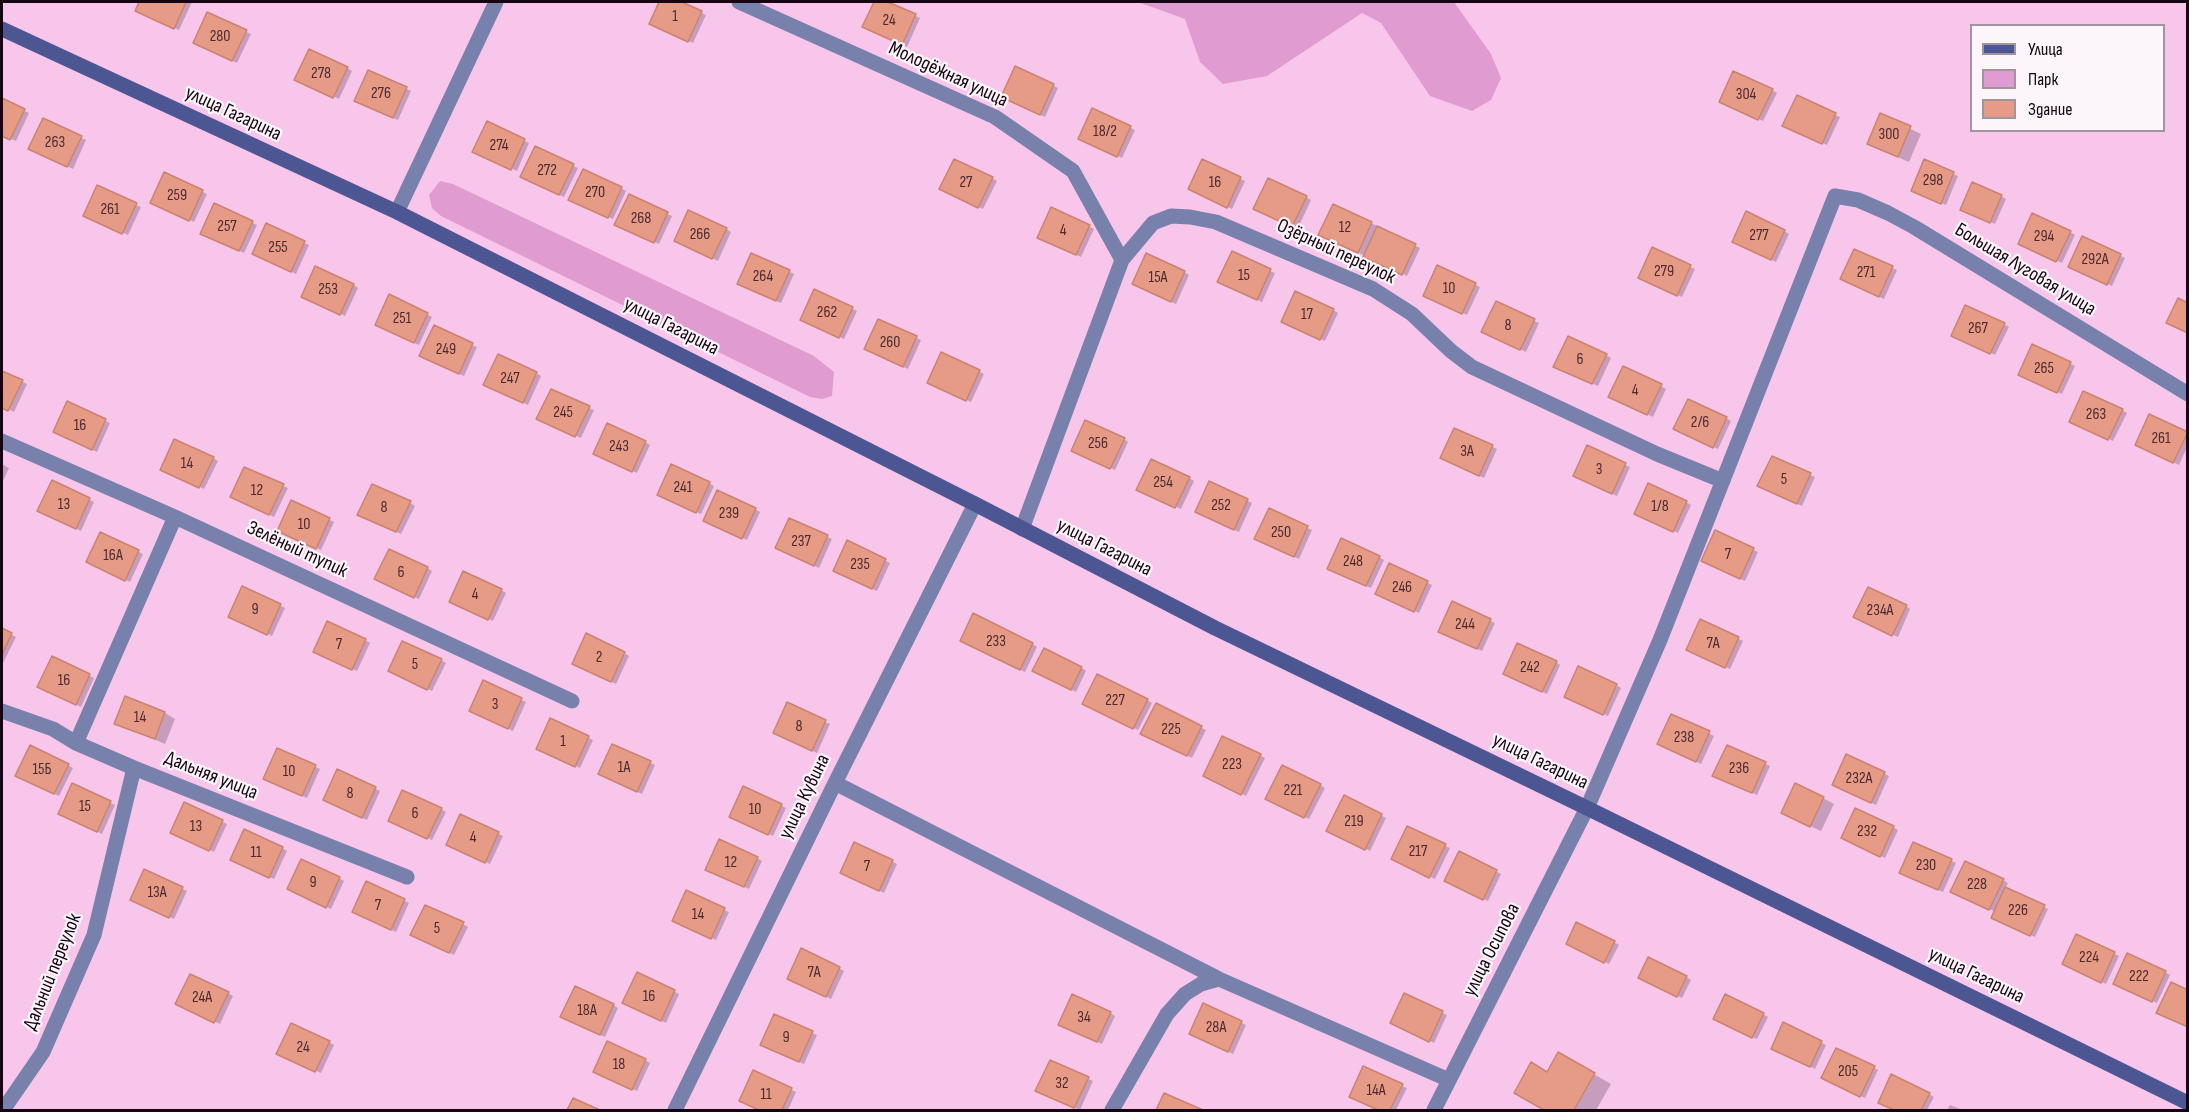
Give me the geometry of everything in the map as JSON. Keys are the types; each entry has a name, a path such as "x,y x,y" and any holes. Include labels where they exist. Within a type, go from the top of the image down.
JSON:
{"main road":[{"name":"улица Гагарина","path":"2,29 397,212 1215,628 2187,1103"}],"street":[{"path":"397,212 496,2"},
{"name":"Молодёжная улица","path":"739,2 994,117 1073,171 1122,260"},
{"name":"Большая Луговая улица","path":"1835,196 1858,200 1914,227 2187,394"},
{"name":"улица Осипова","path":"1434,1110 1587,808 1660,640 1835,196"},
{"name":"Озёрный переулок","path":"1022,529 1122,260 1153,223 1171,216 1216,222 1373,289 1412,314 1451,351 1472,367 1657,454 1723,481"},
{"name":"Зелёный тупик","path":"2,441 175,517 572,701"},
{"name":"улица Кувина","path":"675,1110 975,504"},
{"path":"76,743 175,517"},
{"name":"Дальняя улица","path":"2,711 53,729 76,743 134,768 407,877"},
{"name":"Дальний переулок","path":"3,1110 43,1052 94,934 134,768"},
{"path":"835,783 1219,979 1449,1080"},
{"path":"1112,1110 1167,1014 1185,994 1201,984 1219,979"}],"green space":[{"path":"1138,2 1454,2 1491,54 1501,78 1491,100 1472,111 1430,96 1381,23 1362,13 1267,76 1223,84 1200,62 1185,19"},
{"path":"440,181 453,184 814,356 834,372 832,396 822,399 810,397 441,216 432,208 429,195"}],"building":[{"path":"139,2 186,2 174,29 135,11"},
{"path":"659,2 682,2 702,11 688,42 649,24"},
{"path":"874,2 888,2 916,14 902,45 862,27"},
{"path":"207,12 247,30 232,61 193,43"},
{"path":"309,49 348,67 333,98 294,80"},
{"path":"1015,66 1054,84 1040,115 1001,97"},
{"path":"368,70 407,87 393,118 354,101"},
{"path":"1733,71 1773,89 1758,120 1719,102"},
{"path":"1797,95 1836,113 1822,144 1782,126"},
{"path":"2,98 25,109 10,140 2,136"},
{"path":"1092,108 1131,126 1117,157 1078,139"},
{"path":"1880,113 1911,126 1898,157 1867,144"},
{"path":"43,118 82,136 67,167 28,149"},
{"path":"487,121 525,139 511,170 472,152"},
{"path":"535,146 574,164 559,195 520,177"},
{"path":"954,159 993,177 978,208 939,189"},
{"path":"1202,159 1241,177 1227,208 1188,189"},
{"path":"1924,159 1954,172 1941,204 1911,191"},
{"path":"583,169 622,187 608,218 568,200"},
{"path":"164,172 203,190 189,221 150,203"},
{"path":"1268,178 1307,196 1292,227 1253,209"},
{"path":"1972,182 2002,195 1990,223 1960,210"},
{"path":"97,185 137,203 122,234 83,216"},
{"path":"629,194 668,212 654,243 614,225"},
{"path":"214,203 253,221 239,251 200,234"},
{"path":"1333,204 1372,222 1358,253 1318,235"},
{"path":"1051,207 1090,225 1076,255 1037,238"},
{"path":"688,210 727,228 712,259 674,241"},
{"path":"1746,211 1785,230 1771,260 1732,242"},
{"path":"2032,213 2071,231 2056,262 2018,244"},
{"path":"266,223 305,241 291,272 252,254"},
{"path":"1377,226 1416,244 1402,275 1363,257"},
{"path":"2082,236 2121,254 2107,285 2068,267"},
{"path":"1652,247 1691,265 1677,296 1638,278"},
{"path":"1854,249 1893,266 1879,297 1840,279"},
{"path":"1232,251 1271,269 1257,300 1217,282"},
{"path":"751,253 790,270 776,301 737,284"},
{"path":"1146,253 1185,271 1171,302 1132,284"},
{"path":"1437,265 1476,283 1462,314 1423,296"},
{"path":"315,266 354,284 340,315 301,297"},
{"path":"814,289 853,307 839,338 800,320"},
{"path":"1295,291 1334,309 1320,340 1281,322"},
{"path":"389,294 428,313 414,343 375,325"},
{"path":"2178,298 2188,303 2188,333 2166,323"},
{"path":"1496,301 1535,319 1520,350 1481,332"},
{"path":"1965,305 2005,323 1990,354 1951,336"},
{"path":"878,319 917,336 903,367 864,349"},
{"path":"434,325 473,343 459,374 419,356"},
{"path":"1568,336 1607,354 1592,384 1553,367"},
{"path":"2032,344 2071,362 2057,393 2018,375"},
{"path":"941,352 980,370 966,401 927,383"},
{"path":"498,354 537,372 523,403 483,385"},
{"path":"1623,366 1662,384 1647,415 1608,397"},
{"path":"2,371 23,380 8,411 2,408"},
{"path":"551,389 590,406 575,437 536,419"},
{"path":"2083,391 2123,409 2108,440 2069,422"},
{"path":"1688,399 1727,417 1713,448 1673,429"},
{"path":"67,401 106,419 92,450 53,432"},
{"path":"2149,414 2188,432 2173,463 2135,445"},
{"path":"1085,420 1125,438 1110,469 1071,451"},
{"path":"607,423 646,441 632,472 593,454"},
{"path":"1454,428 1493,445 1479,476 1440,458"},
{"path":"174,439 214,457 199,488 160,470"},
{"path":"1587,445 1626,463 1612,494 1573,476"},
{"path":"1772,456 1811,473 1797,504 1757,486"},
{"path":"1151,459 1190,477 1175,508 1136,490"},
{"path":"671,464 710,482 696,513 657,495"},
{"path":"244,467 284,484 269,515 230,497"},
{"path":"52,480 90,498 76,529 37,511"},
{"path":"1209,481 1248,499 1234,530 1195,512"},
{"path":"1648,483 1687,501 1673,532 1634,514"},
{"path":"372,484 411,501 396,532 357,515"},
{"path":"717,490 756,508 742,539 703,521"},
{"path":"291,500 330,518 316,549 277,531"},
{"path":"1269,508 1308,526 1294,557 1254,539"},
{"path":"789,518 828,535 814,566 775,548"},
{"path":"1715,530 1754,548 1740,579 1701,561"},
{"path":"100,532 139,550 125,581 86,562"},
{"path":"1341,538 1380,556 1366,586 1327,569"},
{"path":"847,540 886,559 872,589 833,571"},
{"path":"389,549 428,567 414,598 374,579"},
{"path":"1389,563 1428,581 1414,612 1375,594"},
{"path":"463,571 502,589 488,620 449,602"},
{"path":"242,586 281,604 267,635 228,617"},
{"path":"1868,587 1907,605 1892,636 1853,617"},
{"path":"1452,601 1491,619 1477,649 1438,632"},
{"path":"973,613 1033,643 1020,670 960,641"},
{"path":"1700,619 1739,637 1725,668 1686,650"},
{"path":"327,621 366,639 352,670 313,652"},
{"path":"2,628 12,633 2,655"},
{"path":"586,633 625,652 611,682 572,664"},
{"path":"402,641 442,659 427,690 388,671"},
{"path":"1517,643 1557,661 1542,692 1503,674"},
{"path":"1044,648 1082,667 1071,690 1032,671"},
{"path":"52,656 90,674 76,705 37,687"},
{"path":"1578,666 1617,684 1603,715 1564,697"},
{"path":"1097,674 1148,699 1133,729 1082,704"},
{"path":"483,680 522,698 508,729 469,711"},
{"path":"125,696 165,712 155,739 114,724"},
{"path":"787,702 826,720 812,751 773,733"},
{"path":"1156,703 1202,726 1187,756 1140,734"},
{"path":"1671,714 1710,731 1696,762 1657,744"},
{"path":"550,718 589,736 575,767 536,749"},
{"path":"1222,736 1261,754 1241,795 1203,776"},
{"path":"612,744 651,761 637,792 598,774"},
{"path":"30,745 69,764 54,794 15,776"},
{"path":"1727,745 1766,762 1752,793 1712,776"},
{"path":"277,748 316,765 302,796 263,779"},
{"path":"1846,754 1885,772 1871,803 1832,785"},
{"path":"1282,765 1321,784 1304,818 1265,799"},
{"path":"337,769 376,787 362,818 323,800"},
{"path":"72,783 111,801 97,832 58,814"},
{"path":"1795,783 1824,797 1810,827 1781,813"},
{"path":"743,786 782,804 768,835 729,817"},
{"path":"402,790 442,808 427,839 388,821"},
{"path":"1344,795 1382,814 1365,850 1326,831"},
{"path":"184,802 223,820 209,851 170,833"},
{"path":"1855,808 1894,826 1880,857 1841,838"},
{"path":"460,814 499,832 485,863 446,845"},
{"path":"1407,826 1446,844 1429,878 1391,859"},
{"path":"244,829 283,847 269,878 230,860"},
{"path":"719,839 758,857 744,887 705,870"},
{"path":"854,842 893,860 879,891 840,873"},
{"path":"1913,842 1952,859 1938,890 1899,873"},
{"path":"1459,851 1497,870 1483,900 1444,881"},
{"path":"301,859 340,877 326,908 287,889"},
{"path":"1965,861 2004,879 1989,910 1950,892"},
{"path":"144,869 183,887 169,918 130,900"},
{"path":"366,881 405,899 391,930 352,912"},
{"path":"2005,887 2045,905 2030,936 1991,918"},
{"path":"686,890 725,908 711,939 672,921"},
{"path":"425,905 464,922 449,953 410,935"},
{"path":"1576,922 1615,941 1604,963 1566,944"},
{"path":"2076,934 2115,952 2101,983 2062,964"},
{"path":"801,948 840,967 826,997 787,979"},
{"path":"2127,953 2166,971 2152,1002 2113,984"},
{"path":"1648,957 1687,976 1677,997 1638,978"},
{"path":"637,972 675,990 661,1021 622,1003"},
{"path":"190,974 229,992 214,1023 175,1004"},
{"path":"2171,982 2188,990 2188,1027 2156,1013"},
{"path":"575,986 614,1004 600,1035 560,1017"},
{"path":"1404,993 1443,1011 1429,1042 1390,1023"},
{"path":"1072,994 1111,1012 1097,1042 1058,1025"},
{"path":"1725,994 1764,1013 1752,1038 1713,1019"},
{"path":"1203,1003 1242,1021 1228,1052 1189,1034"},
{"path":"774,1014 813,1031 799,1062 760,1045"},
{"path":"1783,1022 1822,1041 1810,1067 1771,1049"},
{"path":"291,1023 330,1041 315,1072 276,1054"},
{"path":"607,1041 646,1059 632,1090 593,1072"},
{"path":"1836,1048 1875,1066 1860,1097 1821,1078"},
{"path":"1558,1052 1595,1073 1574,1110 1544,1110 1514,1093 1531,1062 1547,1072"},
{"path":"1050,1060 1089,1077 1074,1108 1035,1091"},
{"path":"1363,1066 1403,1084 1390,1110 1378,1110 1349,1097"},
{"path":"753,1070 792,1088 782,1110 759,1110 739,1101"},
{"path":"1891,1074 1930,1093 1921,1110 1894,1110 1878,1103"},
{"path":"1164,1093 1203,1110 1156,1110"},
{"path":"573,1098 600,1110 567,1110"}]}
